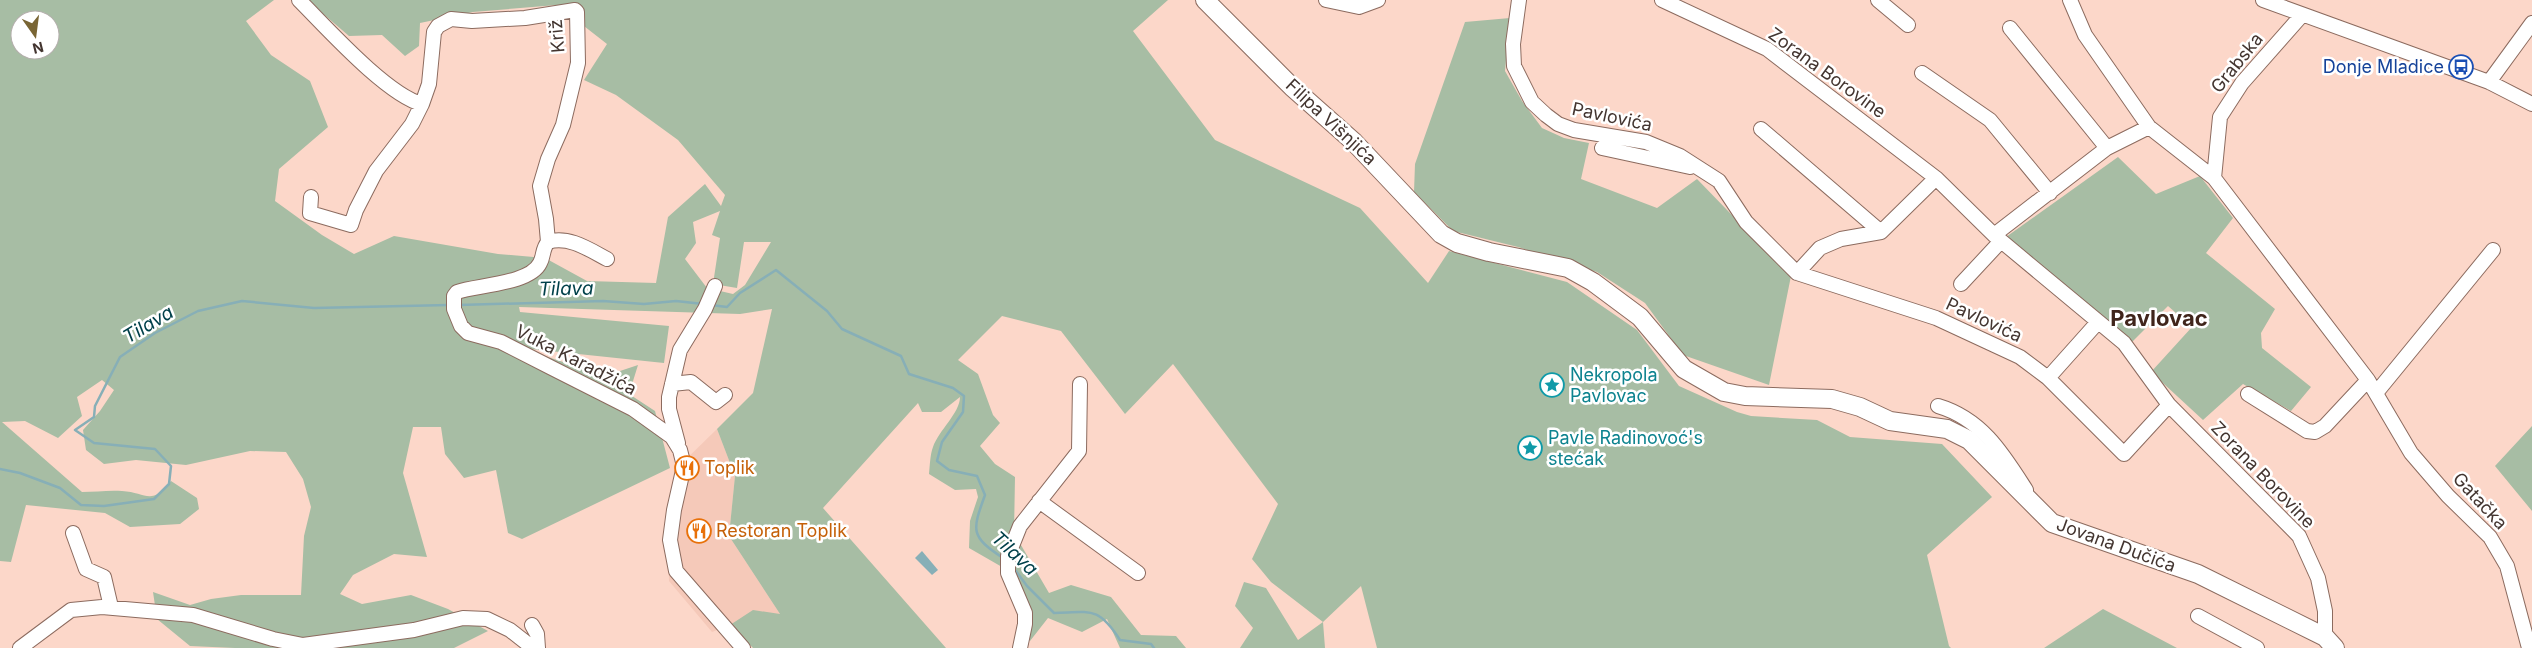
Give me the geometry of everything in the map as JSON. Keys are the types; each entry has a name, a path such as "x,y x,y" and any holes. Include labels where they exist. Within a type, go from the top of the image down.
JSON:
{"main road":[{"name":"Filipa Višnjića","path":"1205,0 1292,86 1354,142 1430,224 1441,234 1458,242"},
{"name":"Jovana Dučića","path":"1458,242 1489,252 1568,268 1594,282 1640,317 1684,369 1724,392 1745,396 1832,399 1860,408 1890,421 1947,429 1969,440 2052,523 2067,530 2198,574 2330,643"}],"street":[{"path":"299,0 379,77 412,102 422,104"},
{"path":"1326,0 1359,7 1378,0"},
{"name":"Pavlovića","path":"1519,0 1513,44 1514,66 1532,102 1539,109 1558,124 1599,136 1646,142 1680,156 1719,181 1746,222 1797,273 1936,318 2020,357 2048,378 2124,454 2170,405"},
{"name":"Zorana Borovine","path":"1662,0 1767,49 1936,178 1997,238 2124,343 2170,405 2299,536 2318,578 2330,643"},
{"path":"1878,0 1908,25"},
{"path":"2070,0 2085,35 2149,127 2214,178"},
{"path":"2263,0 2489,82 2532,104"},
{"name":"Križ","path":"311,197 310,213 351,224 376,171 412,124 422,104 429,84 434,32 444,22 451,19 472,21 525,18 574,10 577,12 578,63 563,125 548,158 540,186 548,242"},
{"name":"Grabska","path":"2214,178 2220,117 2242,83 2302,15"},
{"path":"2489,82 2532,23"},
{"path":"2010,28 2107,148"},
{"path":"1922,73 1990,120 2050,193"},
{"path":"1960,284 1997,238 2050,193 2107,148 2149,127"},
{"path":"1761,129 1881,232"},
{"name":"Pavlovića","path":"1602,148 1702,170"},
{"path":"1797,273 1820,248 1841,238 1881,232 1936,178"},
{"name":"Gatačka","path":"2214,178 2368,380 2411,453 2448,496 2490,537 2507,566 2529,648"},
{"path":"548,242 554,240 573,242 607,259"},
{"name":"Vuka Karadžića","path":"548,242 543,248 540,264 534,270 506,283 481,286 457,292 454,306 461,326 468,333 501,342 633,410 672,437 680,450"},
{"path":"2376,393 2493,250"},
{"path":"716,286 680,350 672,384 669,409 684,466 674,510 670,540 676,570 743,648"},
{"path":"2048,378 2098,322"},
{"path":"2248,394 2307,431 2314,432 2325,426 2368,380"},
{"path":"672,384 691,382 716,402 725,396"},
{"path":"1020,648 1025,624 1024,612 1008,573 1007,560 1020,526 1079,452 1080,384"},
{"path":"1938,406 1973,424 1996,444 2039,509"},
{"path":"1039,501 1138,573"},
{"path":"73,533 86,568 104,577 111,607"},
{"path":"20,648 72,610 111,607 193,615 273,639 304,646 414,630 463,618 487,619 510,630 532,648"},
{"path":"2198,616 2257,648"},
{"path":"532,625 537,634 538,648"}],"shaded area":[{"name":"Restoran Toplik","path":"717,429 735,476 729,536 780,614 730,625 712,632 669,581 668,525 675,470"}],"green space":[{"path":"0,0 274,0 246,21 271,55 310,81 328,127 279,169 275,201 322,235 354,254 394,236 498,254 545,258 587,281 656,283 668,217 705,184 721,206 725,195 678,140 616,95 584,80 607,44 557,5 473,12 420,23 419,46 405,56 382,35 349,36 307,0 1168,0 1133,31 1215,140 1360,208 1428,283 1449,251 1567,282 1637,330 1679,386 1737,412 1751,416 1817,420 1850,437 1942,444 1992,497 1927,555 1951,648 1377,648 1361,586 1323,622 1271,582 1252,559 1278,504 1173,364 1125,414 1061,331 1002,316 958,360 978,374 993,415 1000,423 980,446 995,464 1015,477 1014,533 1049,593 1071,585 1111,597 1141,635 1176,636 1186,648 1120,648 1107,619 1082,632 1048,618 1030,641 1009,571 969,548 970,521 978,497 976,489 955,490 929,474 933,447 957,409 960,397 941,412 922,412 918,403 823,508 946,648 753,648 730,625 753,610 780,614 729,536 735,476 717,429 753,393 772,309 740,314 519,307 520,312 669,326 664,363 521,348 605,376 638,365 629,394 655,411 670,468 522,539 508,533 496,470 464,478 445,454 441,427 413,427 403,473 427,557 394,554 353,575 340,594 362,604 411,595 448,609 488,631 454,648 235,648 190,646 157,619 153,592 190,605 211,599 241,595 301,595 304,536 311,507 303,479 286,452 250,451 186,465 136,460 104,464 86,450 83,430 100,411 114,390 102,380 77,397 82,416 58,438 25,421 2,422 82,492 122,491 153,496 164,489 171,481 197,498 199,509 180,524 130,527 105,513 26,505 11,562 0,561","holes":["720,211 712,235 720,238 713,284 737,288 744,242 771,242 745,285 733,294 707,288 685,259 696,243 693,222"]},
{"path":"1510,18 1505,71 1522,101 1542,128 1564,138 1589,143 1581,179 1657,208 1697,179 1791,276 1769,385 1683,355 1645,303 1597,272 1518,247 1453,231 1414,192 1415,164 1465,22"},
{"path":"2118,157 2156,194 2200,176 2233,218 2206,253 2275,309 2261,333 2262,348 2311,387 2291,411 2243,384 2203,420 2151,372 2192,327 2168,306 2130,344 2006,237"},
{"path":"2532,426 2532,511 2495,466"},
{"path":"1244,582 1266,588 1298,640 1323,622 1325,648 1240,648 1253,628 1235,606"},
{"path":"2103,609 2177,648 2044,648"}],"water":[{"path":"922,551 938,570 932,575 915,558"}],"waterway":[{"name":"Tilava","path":"711,305 727,307 740,293 776,270 827,311 842,329 901,356 909,374 953,388 964,396 963,412 942,442 937,461 949,470 977,476 985,495 976,525 977,532 984,544 1003,558"},
{"name":"Tilava","path":"0,469 20,473 60,488 81,505 104,506 154,499 169,484 171,466 155,449 94,443 75,430 94,417 95,406 120,357 155,333 198,311 242,301 314,308 449,305"},
{"name":"Tilava","path":"459,305 603,301 644,304 676,301 703,304"},
{"name":"Tilava","path":"1013,567 1027,586 1054,613 1093,613 1106,621 1120,640 1151,644 1154,648"}],"place":[{"name":"Donje Mladice","path":"2461,67"},
{"name":"Nekropola Pavlovac","path":"1552,385"},
{"name":"Pavle Radinovoć's stećak","path":"1530,448"},
{"name":"Toplik","path":"687,468"},
{"name":"Restoran Toplik","path":"699,531"}],"district":[{"name":"Pavlovac","path":"2159,318"}]}
